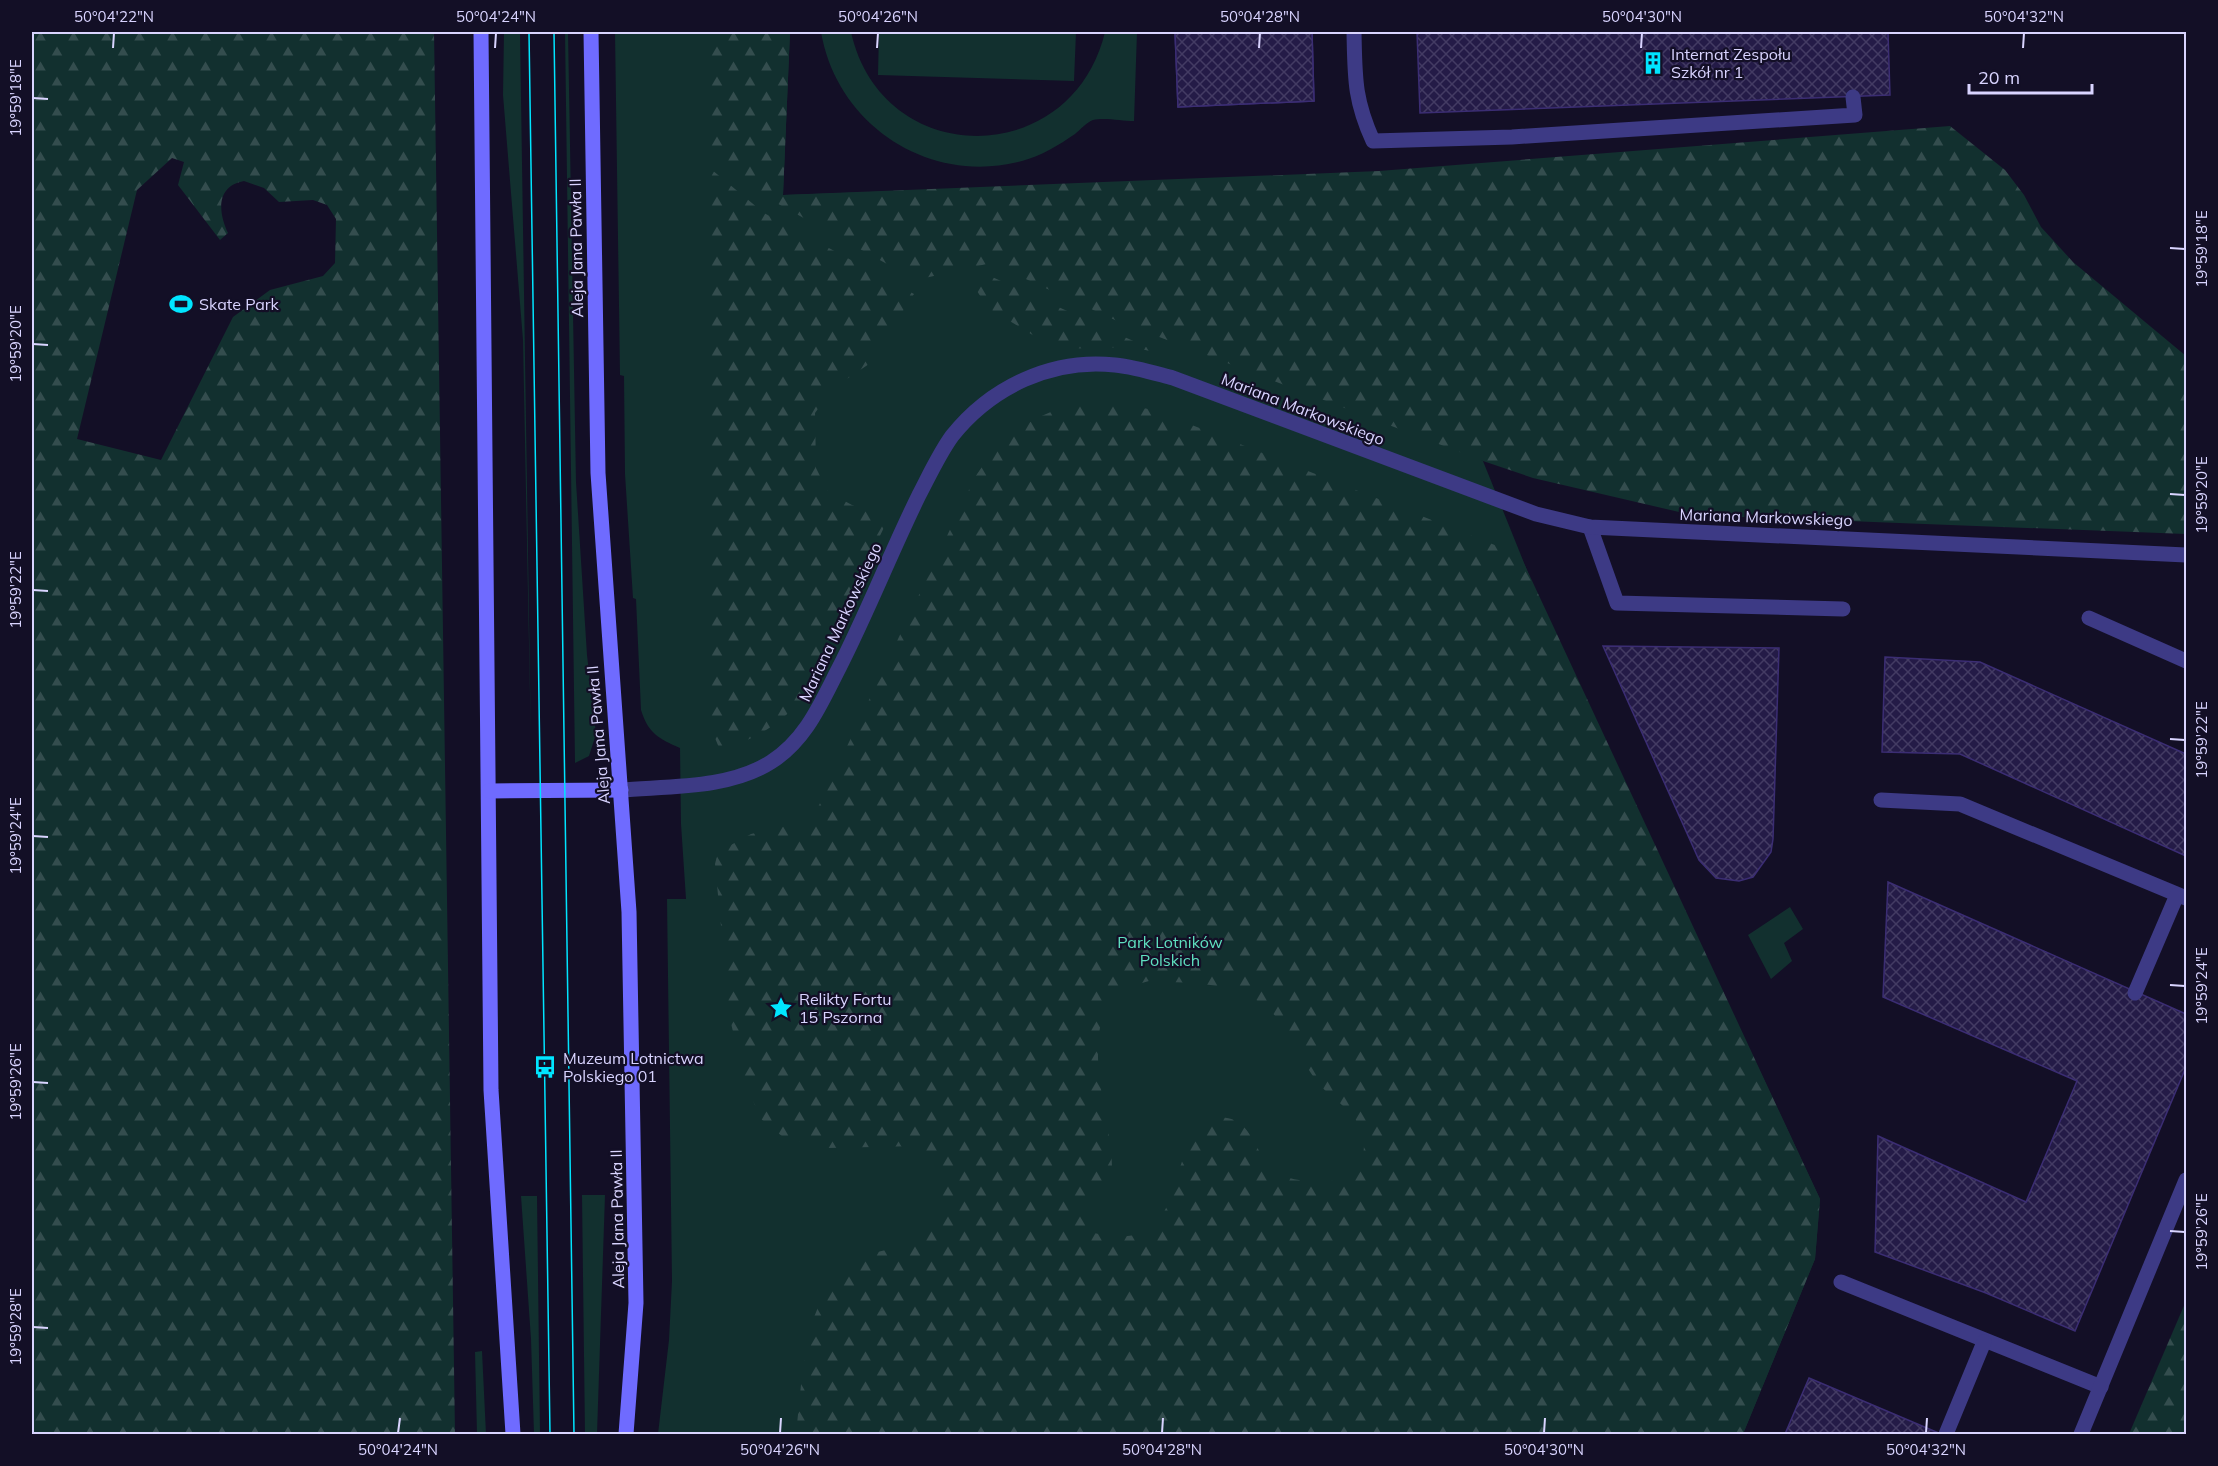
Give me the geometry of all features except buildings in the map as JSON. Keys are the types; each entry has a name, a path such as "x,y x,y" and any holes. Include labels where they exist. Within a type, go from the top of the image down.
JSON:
{"main road":[{"path":"481,32 491,1090 513,1434"},
{"name":"Aleja Jana Pawła II","path":"591,32 598,473 629,912 636,1303 626,1434"},
{"path":"489,791 621,790"}],"street":[{"path":"1354,32 1359,103 1373,141 1512,138 1855,116 1853,97"},
{"name":"Mariana Markowskiego","path":"621,790 737,777 772,761 791,747 813,719 851,644 906,522 951,438 972,414 998,393 1028,377 1082,364 1114,364 1173,378 1536,514 1590,527 2187,555"},
{"path":"1590,527 1617,603 1843,609"},
{"path":"2089,618 2187,661"},
{"path":"1881,800 1959,804 2182,897 2135,993"},
{"path":"2081,1434 2187,1180"},
{"path":"1841,1282 1984,1342 2101,1387"},
{"path":"1946,1434 1984,1342"}],"green space":[{"path":"32,32 434,32 455,1434 32,1434","holes":["172,158 184,162 178,185 220,240 228,233 221,209 224,194 228,188 244,181 264,188 279,202 313,200 327,205 336,219 335,263 323,276 270,290 233,317 161,460 77,439 137,190"]},
{"path":"504,32 520,32 531,747 523,340 503,95"},
{"path":"565,32 568,32 576,482 587,655 596,734 589,756 575,763"},
{"name":"Park Lotników Polskich","path":"615,32 790,32 783,195 1068,185 1483,461 1541,605 1820,1199 1815,1259 1743,1434 658,1434 669,1340 672,1281 667,899 686,899 681,824 680,748 655,734 647,724 641,710 636,599 633,598 625,474 624,376 620,375"},
{"path":"706,32 790,32 783,195 1379,171 1950,126 2005,170 2024,195 2041,227 2073,262 2186,356 2186,534 1692,515 1533,478 1483,461 1115,320 991,263 916,280 771,200 719,161 706,141"},
{"path":"821,32 851,32 869,78 899,110 936,129 977,136 1018,129 1056,110 1086,77 1105,32 1137,32 1134,121 1093,120 1056,146 1022,161 987,166 954,164 922,156 893,141 867,120 846,95 830,65"},
{"path":"879,32 1076,32 1074,81 878,75"},
{"path":"706,165 764,213 914,294 869,364 832,389 815,413 816,468 828,492 852,505 888,519 802,699 784,717 765,731 744,742 720,750 710,726 708,703 711,493"},
{"path":"990,276 1162,354 1133,347 1056,349 988,308 977,291 979,279"},
{"name":"Park Lotników Polskich","path":"1104,401 1154,410 1520,555 1820,1199 1815,1259 1743,1434 796,1434 802,1375 812,1322 826,1288 869,1254 911,1244 932,1230 942,1194 940,1163 919,1146 827,1148 783,1137 761,1119 745,1082 730,1019 715,864 718,852 751,834 812,820 975,477 1001,445 1029,422 1063,408","holes":["1149,981 1217,986 1243,994 1266,1007 1283,1025 1321,1087 1350,1112 1360,1128 1364,1150 1359,1165 1350,1180 1306,1181 1281,1175 1267,1164 1242,1125 1231,1119 1211,1116 1190,1141 1170,1198 1154,1226 1140,1234 1120,1236 1094,1233 1088,1224 1090,1207 1106,1187 1112,1173 1111,1147 1099,1076 1100,1029 1106,1009 1119,992"]},
{"path":"1790,907 1803,929 1784,943 1792,961 1771,979 1748,935"},
{"path":"582,1195 605,1195 597,1434 585,1434"},
{"path":"521,1196 537,1196 540,1434 534,1434 531,1339"},
{"path":"2186,1301 2186,1434 2129,1434"},
{"path":"482,1351 486,1434 477,1434 475,1352"}],"tram line":[{"path":"529,32 550,1434"},
{"path":"554,32 574,1434"}],"place":[{"name":"Internat Zespołu Szkół nr 1","path":"1653,63"},
{"name":"Skate Park","path":"181,304"},
{"name":"Relikty Fortu 15 Pszorna","path":"781,1008"},
{"name":"Muzeum Lotnictwa Polskiego 01","path":"545,1067"}]}
